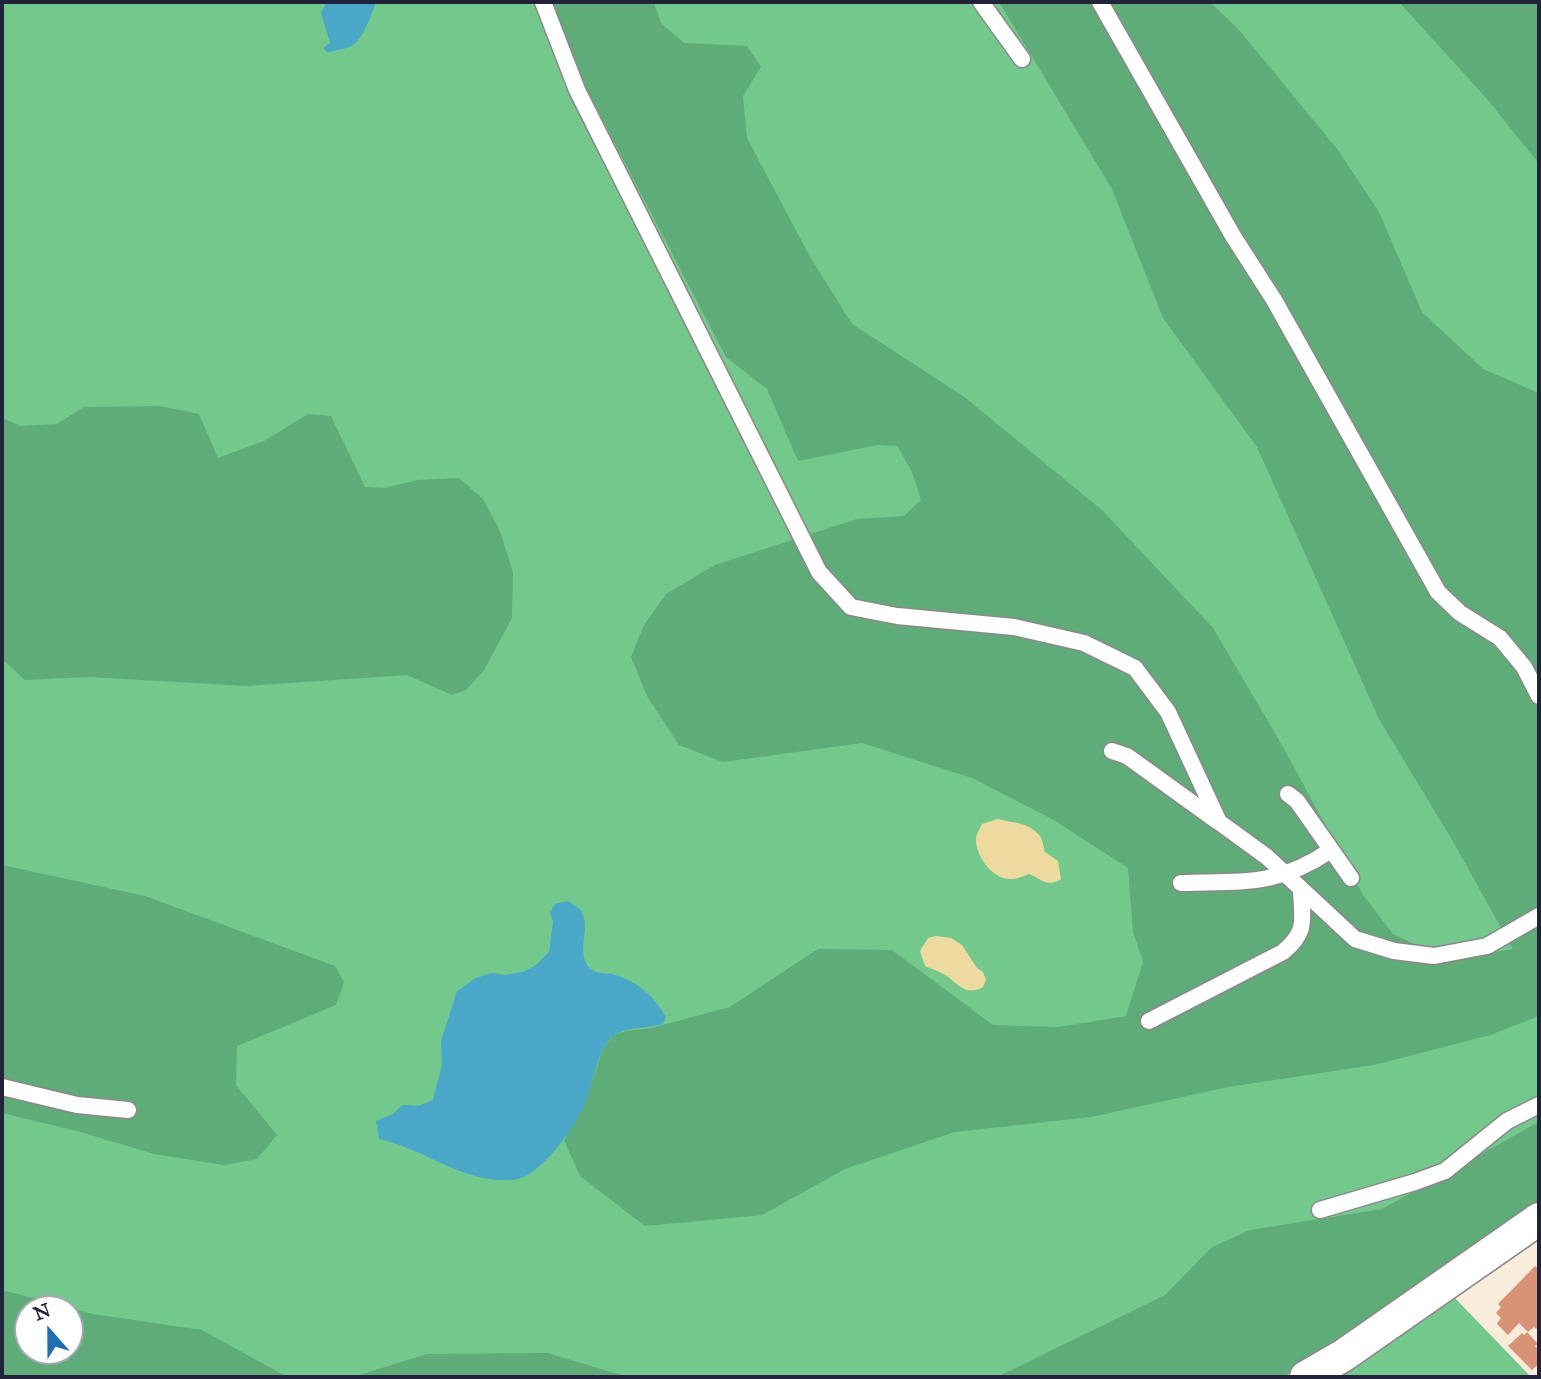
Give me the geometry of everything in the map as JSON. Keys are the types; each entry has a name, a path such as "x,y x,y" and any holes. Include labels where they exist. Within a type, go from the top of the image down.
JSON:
{"street":[{"path":"1306,1377 1344,1355 1539,1219"}],"lane":[{"path":"543,2 577,90 819,572 851,607 897,616 1014,627 1084,643 1135,668 1168,712 1219,822"},
{"path":"981,2 1022,58"},
{"path":"1100,2 1233,236 1274,300 1438,592 1460,613 1500,638 1524,667 1539,696"},
{"path":"1112,751 1127,756 1267,857 1355,939 1394,951 1434,956 1487,946 1539,916"},
{"path":"1288,794 1297,801 1351,878"},
{"path":"1181,883 1262,881 1286,875 1331,850"},
{"path":"1149,1021 1283,952 1297,940 1303,925 1301,890"},
{"path":"2,1087 77,1105 128,1110"},
{"path":"1320,1210 1445,1171 1507,1121 1539,1105"}],"green space":[{"path":"2,2 1539,2 1539,1204 1284,1377 2,1377"},
{"path":"553,2 654,2 661,23 684,43 747,46 761,67 743,96 747,138 809,255 852,324 963,396 1102,510 1213,628 1282,745 1363,895 1393,934 1448,960 1513,949 1451,838 1379,719 1257,447 1163,318 1112,189 999,2 1210,2 1239,30 1338,150 1379,212 1422,312 1483,369 1539,393 1539,1016 1490,1035 1374,1065 1228,1087 1091,1117 955,1132 845,1169 762,1215 645,1226 580,1176 564,1140 585,1103 603,1049 614,1035 730,1007 818,949 892,950 993,1025 1058,1027 1126,1016 1143,962 1133,932 1128,868 1054,820 972,778 862,743 723,762 679,745 647,696 631,657 644,625 666,594 715,565 857,519 904,516 921,500 912,472 897,446 877,445 798,461 767,389 726,357 584,84"},
{"path":"1399,2 1539,2 1539,164 1488,100"},
{"path":"160,406 199,414 218,458 264,441 308,414 331,416 365,487 384,488 418,480 459,478 483,499 500,531 513,573 512,618 484,670 466,690 452,695 407,675 246,686 90,677 25,680 2,659 2,418 21,426 57,424 84,407"},
{"path":"2,865 145,896 335,966 344,982 336,1005 237,1046 236,1085 277,1135 257,1159 224,1165 154,1154 77,1131 2,1113"},
{"path":"1539,1122 1539,1204 1284,1377 997,1377 1165,1295 1212,1247 1250,1230 1382,1209"},
{"path":"2,1290 21,1295 14,1295 14,1365 84,1365 84,1312 202,1330 287,1377 2,1377"},
{"path":"1452,1295 1531,1377 1329,1377"},
{"path":"547,1353 628,1377 353,1377 427,1354"}],"sand":[{"path":"998,819 1021,824 1036,831 1045,852 1058,861 1061,879 1048,883 1029,874 1005,879 987,867 979,854 976,838 982,824"},
{"path":"928,938 951,938 962,945 977,968 983,972 986,980 983,987 968,990 925,966 920,951"}],"water":[{"path":"327,2 376,3 358,40 349,47 328,53 323,48 330,43 321,13"},
{"path":"568,901 580,910 584,918 583,949 586,963 595,972 621,977 644,990 666,1017 663,1024 630,1029 612,1037 599,1059 586,1101 568,1134 540,1166 521,1178 500,1180 469,1174 379,1139 376,1121 393,1114 402,1105 418,1106 433,1100 442,1065 441,1041 457,991 476,978 492,973 505,975 523,972 536,965 549,952 553,922 550,913 555,904"}],"building":[{"path":"1535,1266 1539,1269 1539,1326 1528,1332 1519,1323 1508,1335 1497,1324 1501,1318 1496,1313 1501,1307 1498,1304"},
{"path":"1527,1332 1538,1344 1535,1346 1539,1350 1539,1364 1532,1370 1508,1346 1522,1333 1524,1335"}]}
